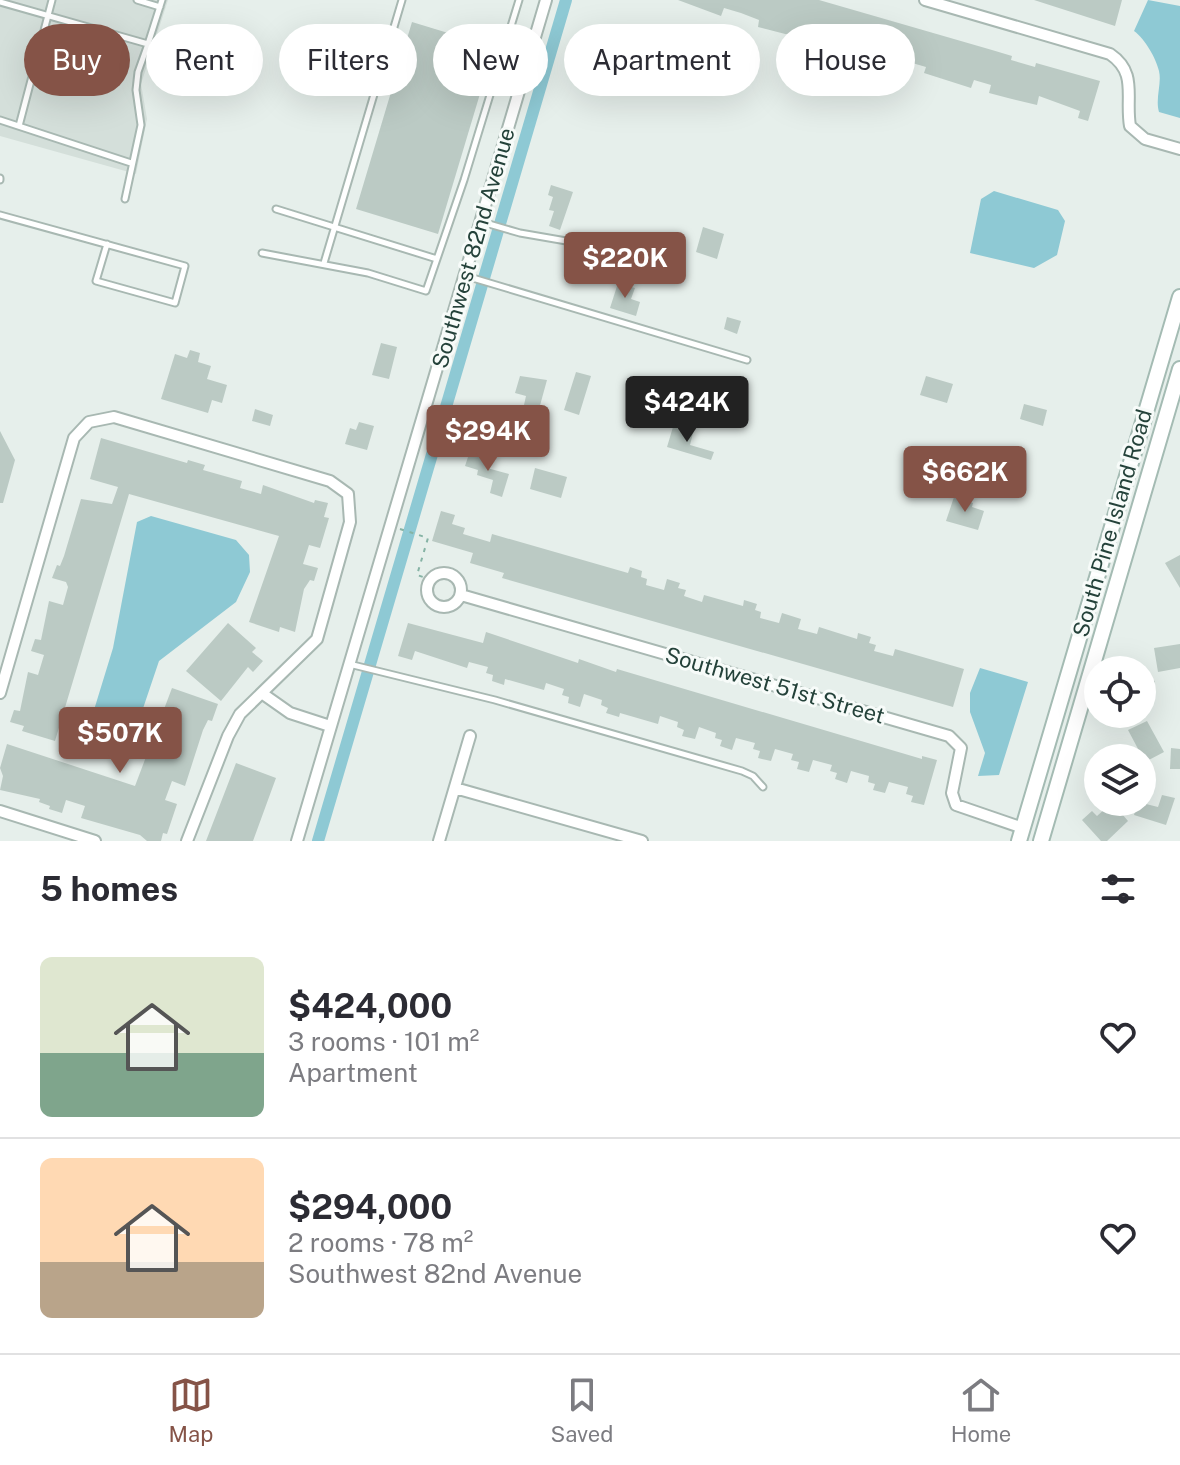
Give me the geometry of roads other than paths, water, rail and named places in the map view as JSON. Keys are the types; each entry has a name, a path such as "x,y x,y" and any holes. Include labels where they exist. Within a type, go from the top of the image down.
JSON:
{"main road":[{"name":"South Pine Island Road","path":"1021,835 1180,297"},
{"name":"South Pine Island Road","path":"1041,841 1180,369"}],"street":[{"name":"Southwest 82nd Avenue","path":"297,841 546,0"},
{"path":"925,0 1110,54 1122,62 1129,74 1130,126 1145,139 1180,149"},
{"path":"0,693 74,438 89,422 114,417 330,481 348,494 350,522 317,639 240,714 228,736 187,841"},
{"name":"Southwest 51st Street","path":"461,595 949,736 961,748 952,793 956,805 1021,835"},
{"path":"263,694 290,713 330,726"},
{"path":"439,841 470,736"},
{"path":"455,788 642,841"},
{"path":"0,811 95,841"}],"lane":[{"path":"19,126 52,0"},
{"path":"137,0 161,3 154,24"},
{"path":"324,263 402,0"},
{"path":"262,253 324,263 426,291 519,0"},
{"path":"0,2 146,43"},
{"path":"125,199 141,125 136,90 146,50"},
{"path":"0,120 131,163"},
{"path":"276,209 437,259"},
{"path":"0,215 107,244 185,266 175,303 96,281 107,244"},
{"path":"481,222 513,231 630,252"},
{"path":"466,276 747,360"},
{"path":"348,664 495,700 742,771 753,776 763,787"}],"water":[{"path":"1148,0 1180,6 1180,118 1159,112 1158,66 1146,44 1134,31"},
{"path":"994,191 1058,210 1065,221 1057,255 1034,268 970,253 981,199"},
{"path":"151,516 236,540 249,555 250,572 236,602 159,661 131,744 120,753 86,736 113,648 137,522"},
{"path":"980,668 1028,682 999,775 978,776 985,753 970,712 970,693"}],"waterway":[{"path":"318,841 566,0"}]}
